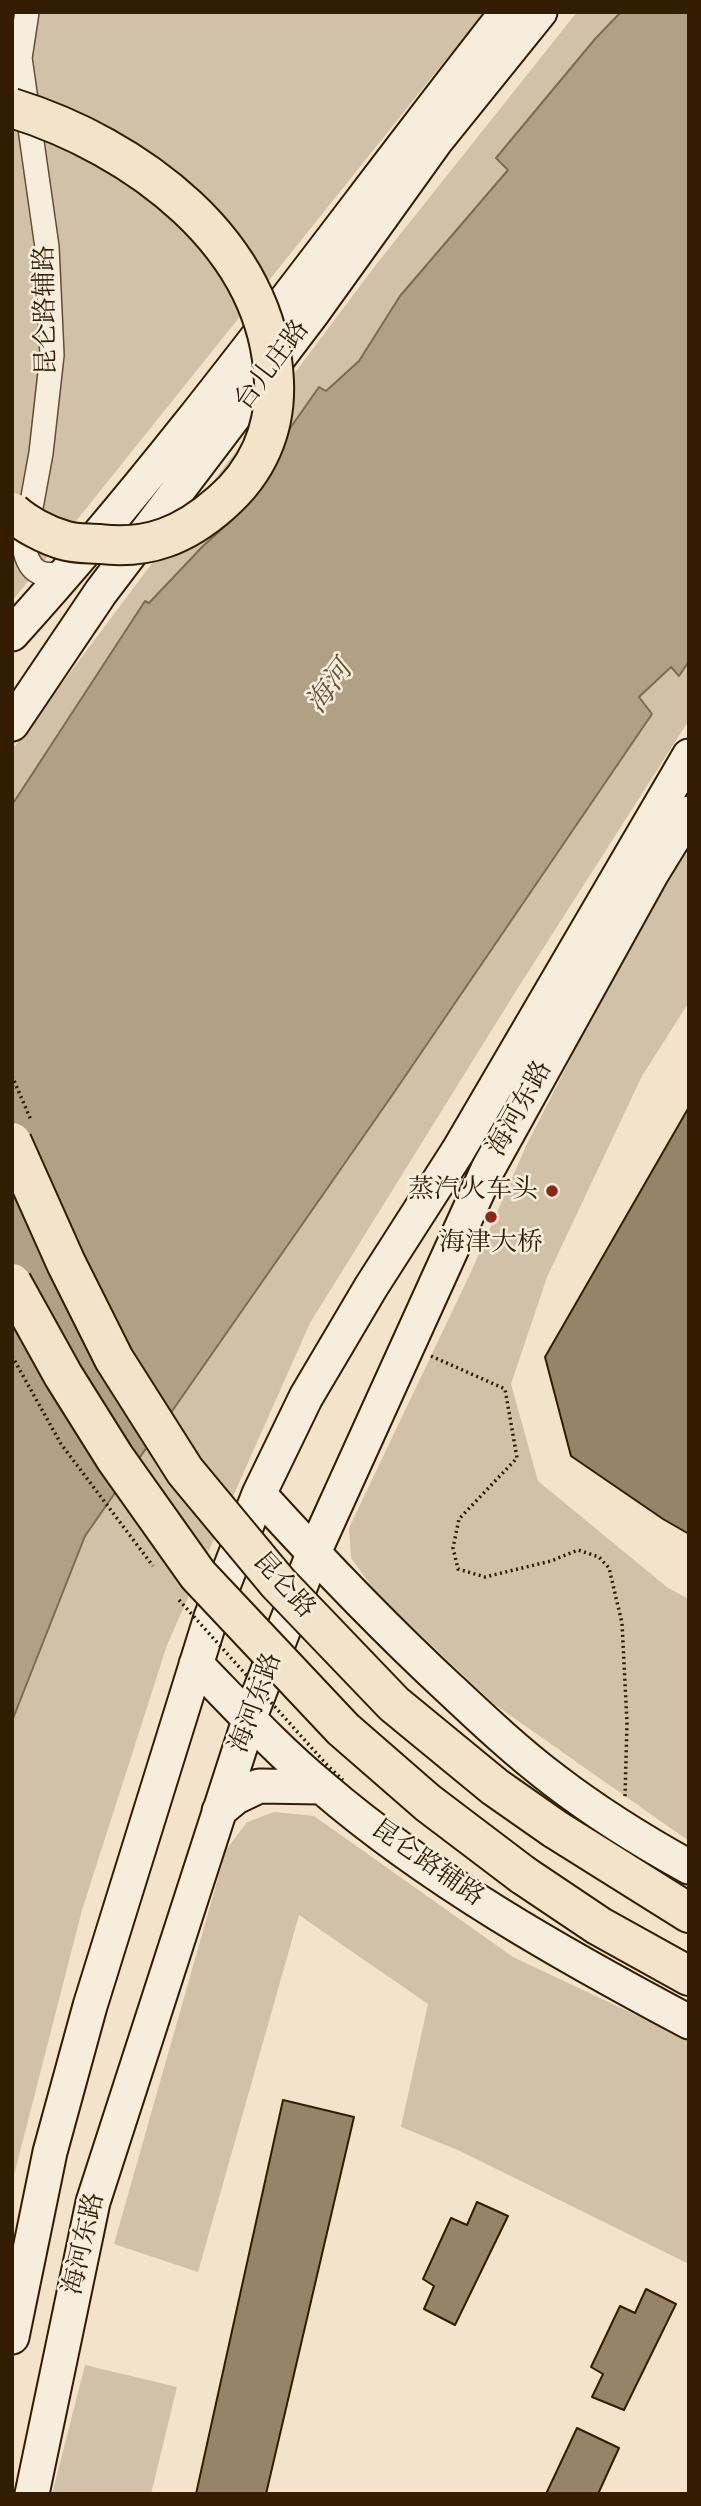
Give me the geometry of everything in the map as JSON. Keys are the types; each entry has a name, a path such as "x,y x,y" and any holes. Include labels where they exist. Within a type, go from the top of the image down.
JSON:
{"highway":[{"path":"12,108 53,122 110,151 170,192 199,218 226,249 250,285 264,317 273,356 275,391 270,428 258,461 235,491 213,510 157,543 119,547 64,541 20,519 12,512"},
{"name":"昆仑路","path":"23,1133 66,1263 114,1359 185,1471 278,1583 394,1704 495,1787 555,1829 689,1913"},
{"name":"昆仑路","path":"12,1283 63,1375 115,1458 198,1575 351,1737 428,1803 523,1875 598,1926 689,1976"}],"main road":[{"name":"台儿庄路","path":"12,634 69,572 158,463 507,12"},
{"name":"台儿庄路","path":"12,724 101,592 314,311 436,141 540,12"},
{"name":"海河东路","path":"12,2337 50,2152 90,2006 211,1617 259,1494 306,1397 371,1287 465,1140 689,756"},
{"name":"海河东路","path":"32,2494 93,2202 219,1811 256,1722 312,1557 488,1169 645,885 689,813"},
{"path":"259,1494 312,1557"},
{"path":"338,1499 330,1545 333,1567 340,1581"},
{"path":"240,1543 255,1531 269,1530 312,1557 490,1727 554,1780 625,1830 689,1867"},
{"path":"211,1617 209,1639 213,1662 256,1722"},
{"name":"昆仑路辅路","path":"196,1664 321,1787 397,1846 569,1958 689,2022"},
{"path":"219,1811 236,1797 258,1786 321,1787"}],"street":[{"name":"昆仑路辅路","path":"27,12 20,58 47,247 52,355 41,453 24,547 27,561 35,570 46,575 69,572"}],"path":[{"path":"12,1076 23,1133"},
{"path":"408,1346 505,1389 517,1458 459,1520 453,1548 458,1569 485,1577 551,1561 578,1550 599,1557 610,1568 622,1623 627,1723 625,1830"}],"shaded area":[{"path":"12,12 484,12 12,601"},
{"path":"577,12 689,12 689,720 516,991 310,1323 167,1645 82,1910 12,2183 12,750 375,266"},
{"path":"689,845 689,1002 642,1076 547,1277 511,1384 538,1481 668,1588 689,1599 689,1841 494,1704 377,1594 351,1558 349,1528 471,1272 526,1146 611,980"},
{"path":"274,1812 314,1816 513,1957 689,2040 689,2264 460,2151 401,2127 428,2004 299,1915 198,2272 114,2244 226,1850 247,1822"},
{"path":"85,2365 177,2387 151,2494 52,2494"}],"water":[{"name":"海河","path":"621,12 689,12 689,661 679,676 671,667 639,697 652,714 393,1094 85,1536 12,1721 12,805 145,601 149,603 203,546 233,519 253,481 319,387 326,391 359,361 400,296 508,170 496,158 595,39"}],"building":[{"path":"689,1107 689,1534 571,1456 545,1357"},
{"path":"283,2100 354,2117 266,2494 196,2494"},
{"path":"477,2202 508,2216 455,2325 424,2309 434,2286 423,2279 451,2218 467,2225"},
{"path":"646,2289 676,2304 624,2410 592,2397 603,2374 591,2367 620,2306 635,2313"},
{"path":"577,2428 619,2448 598,2494 546,2494"}],"place":[{"name":"蒸汽火车头","path":"552,1191"},
{"name":"海津大桥","path":"491,1217"}]}
